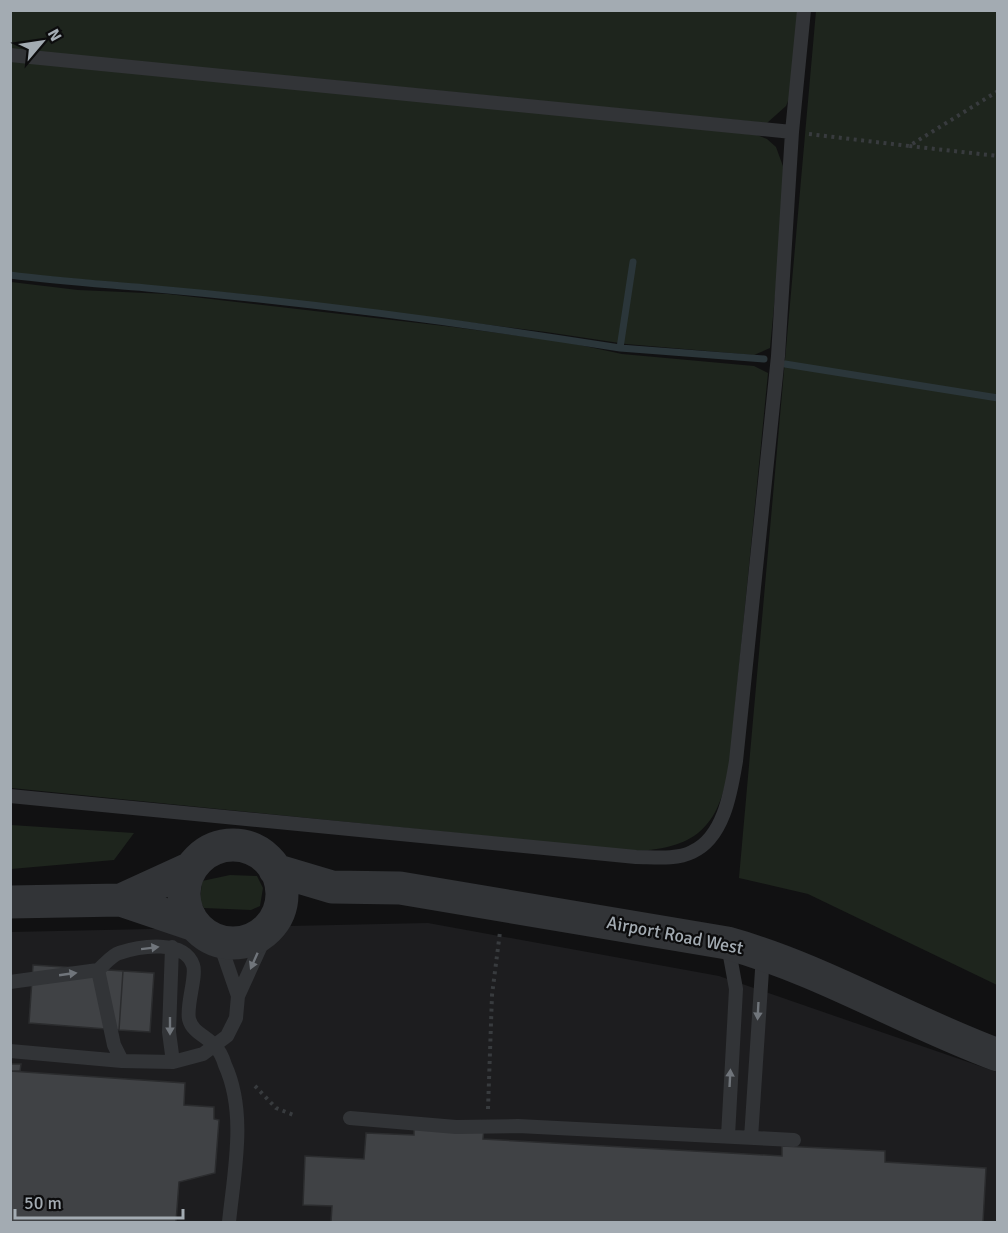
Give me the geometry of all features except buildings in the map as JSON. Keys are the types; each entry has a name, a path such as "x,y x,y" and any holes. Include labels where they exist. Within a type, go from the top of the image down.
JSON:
{"street":[{"path":"121,900 196,938 247,941 273,922 281,902 281,886 275,870 258,853 234,845 217,848 202,856 191,868 185,882 184,897 196,938"},
{"path":"10,902 121,900 191,868"},
{"name":"Airport Road West","path":"275,870 332,887 400,888 727,943 763,953 940,1034 998,1055"},
{"name":"Airport Road West","path":"273,922 332,887"}],"lane":[{"path":"10,796 636,857 676,856 693,852 710,838 731,792 778,356 798,133 804,10"},
{"path":"10,55 798,133"},
{"path":"10,1051 122,1061 173,1062 203,1054 227,1036 236,1018 238,996 273,922"},
{"path":"10,982 98,970 118,953 196,938"},
{"path":"196,938 238,996"},
{"path":"196,938 189,957 195,968 189,1018 192,1027 216,1046 226,1065 236,1104 236,1148 229,1222"},
{"path":"173,1062 169,1032 196,938"},
{"path":"727,943 736,989 728,1137"},
{"path":"751,1138 759,979 763,953"},
{"path":"98,970 114,1045 122,1061"},
{"path":"350,1118 456,1127 487,1125 794,1140"}],"path":[{"path":"909,146 998,91"},
{"path":"798,133 998,156"},
{"path":"487,1125 492,995 504,905"},
{"path":"255,1086 276,1108 296,1116"}],"shaded area":[{"path":"10,11 799,11 791,94 786,106 767,123 11,49"},
{"path":"816,11 997,11 997,985 808,894 739,878"},
{"path":"11,58 757,135 767,139 776,147 784,169 784,202 770,348 754,355 626,344 251,295 11,273"},
{"path":"11,282 78,290 168,294 453,327 566,342 622,354 754,366 768,373 730,759 721,800 704,828 691,838 676,845 634,851 11,788"},
{"path":"10,825 134,833 114,860 11,869"},
{"path":"230,875 257,876 263,888 260,906 251,910 204,908 200,901 202,881"},
{"path":"428,923 719,976 997,1072 997,1222 11,1222 10,932"}],"waterway":[{"path":"10,275 324,307 620,348 633,262"},
{"path":"620,348 764,359"},
{"path":"785,364 998,398"}]}
